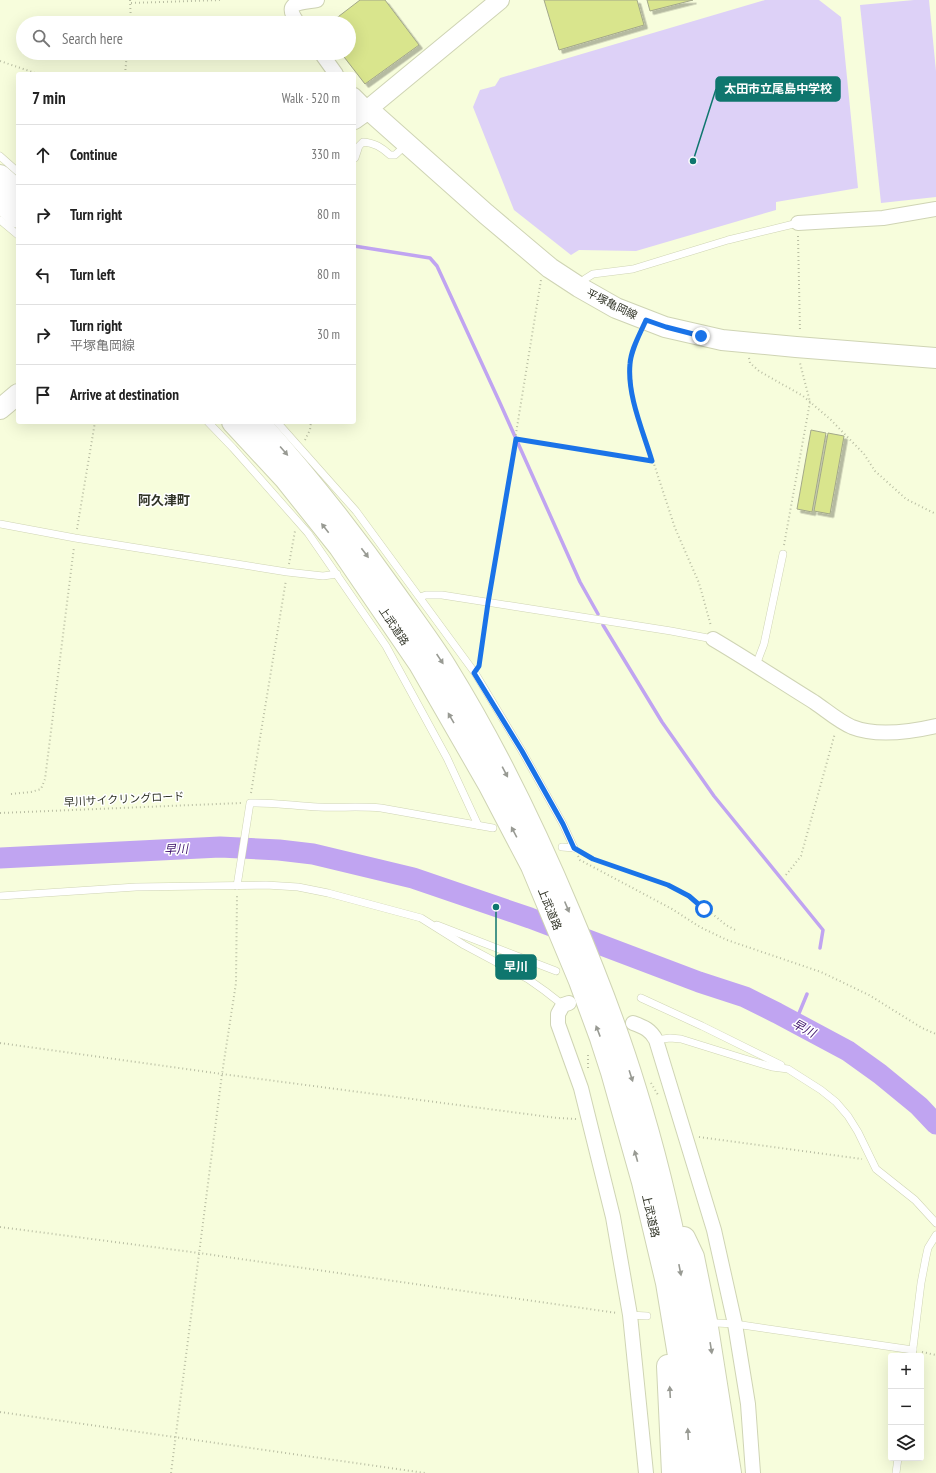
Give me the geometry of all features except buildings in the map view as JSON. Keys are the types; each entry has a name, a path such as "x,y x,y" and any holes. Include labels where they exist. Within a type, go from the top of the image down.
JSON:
{"highway":[{"path":"1,163 16,189"},
{"path":"0,201 16,215"},
{"name":"上武道路","path":"234,424 278,484 340,547 420,664 489,784 542,868 636,1090 667,1205 693,1335 709,1473"},
{"name":"上武道路","path":"260,424 321,495 346,527 445,666 479,724 536,833 542,868"},
{"name":"上武道路","path":"590,984 612,1072 643,1182 667,1283 687,1404 691,1473"},
{"path":"643,1182 646,1229 657,1288 668,1368 673,1473"},
{"path":"667,1205 693,1257 706,1321 730,1473"}],"main road":[{"name":"平塚亀岡線","path":"359,108 408,144 486,214 550,268 579,287 616,308 666,327 722,340 796,348 936,358"},
{"path":"0,409 16,396"}],"street":[{"path":"293,16 287,5 294,5 314,0"},
{"path":"359,108 500,0"},
{"path":"326,60 335,72"},
{"path":"798,223 884,218 936,209"},
{"path":"713,639 821,706 841,721 853,727 874,732 896,733 936,726"},
{"path":"566,1004 558,1014 558,1024 581,1088 613,1217 630,1315 646,1473"},
{"path":"633,1023 652,1032 656,1040 714,1230 735,1324 748,1404 753,1473"}],"lane":[{"path":"356,154 358,146 363,142 375,144 390,155 394,155 408,144"},
{"path":"1,163 16,171"},
{"path":"0,220 16,233"},
{"path":"579,287 593,274 633,269 728,240 798,223"},
{"path":"210,424 278,484 300,524 337,574 386,646 447,758 478,825"},
{"path":"279,424 356,510 474,673 522,751 563,824 574,848 562,847"},
{"path":"0,524 75,538 287,572 323,576 337,574"},
{"path":"756,665 764,644 783,554"},
{"path":"420,597 433,595 671,631 713,639"},
{"path":"237,884 250,805 269,802 318,807 362,806 493,828"},
{"path":"0,896 136,887 237,884 298,887 328,893 421,918 556,971"},
{"path":"421,918 464,945 528,979 566,1004"},
{"path":"641,998 702,1026 788,1069 821,1090 836,1102 848,1116 858,1132 876,1169 915,1200 936,1223"},
{"path":"656,1040 681,1038 772,1067 788,1069"},
{"path":"716,1322 912,1353 926,1257 928,1248 936,1235"},
{"path":"630,1315 647,1316"},
{"path":"896,1473 898,1461"}],"path":[{"path":"130,0 131,16"},
{"path":"131,4 222,0"},
{"path":"125,72 127,60"},
{"path":"0,61 32,72"},
{"path":"783,554 810,402 796,348 800,334 798,223"},
{"path":"474,673 479,666 540,283 550,268"},
{"path":"646,320 635,346 630,363 633,400 675,528 699,583 713,639"},
{"path":"750,343 750,363 759,371 803,396 830,419 864,454 876,471 906,499 936,514"},
{"path":"11,794 31,792 41,789 45,779 75,538 96,424"},
{"path":"302,448 310,430 311,424"},
{"path":"516,439 652,461"},
{"path":"250,805 287,572 295,531 300,524"},
{"path":"786,874 801,856 837,727 841,721"},
{"name":"早川サイクリングロード","path":"0,813 250,805"},
{"path":"574,848 593,859 668,885 689,896 726,925 737,931"},
{"path":"574,848 580,860 672,909 700,928 727,940 821,972 869,996 922,1028 936,1034"},
{"path":"171,1473 222,1074 236,983 237,884"},
{"path":"0,1043 557,1118 589,1120"},
{"path":"686,1137 704,1137 860,1159 870,1158"},
{"path":"0,1227 199,1253 630,1315"},
{"path":"924,1354 936,1355"},
{"path":"0,1412 426,1473"}],"shaded area":[{"path":"765,0 819,0 841,17 858,188 776,202 776,210 636,251 579,250 571,255 514,210 473,107 480,90 495,86 500,78"},
{"path":"929,0 936,71 936,197 881,203 860,5"}],"waterway":[{"path":"356,246 430,258 437,266 580,582 598,614"},
{"path":"603,625 662,722 714,796 823,930 820,948"},
{"name":"早川","path":"0,858 220,847 279,850 313,854 413,878 530,918 699,982 745,997 848,1051 880,1074 919,1106 936,1124"},
{"path":"795,1023 807,994"}],"place":[{"name":"太田市立尾島中学校","path":"693,161"},
{"name":"早川","path":"496,907"}],"district":[{"name":"阿久津町","path":"164,500"}],"route":[{"path":"701,336 646,320 635,346 630,363 633,400 652,461 516,439 488,603 479,666 474,673 522,751 563,824 574,848 593,859 668,885 689,896 704,909"}]}
